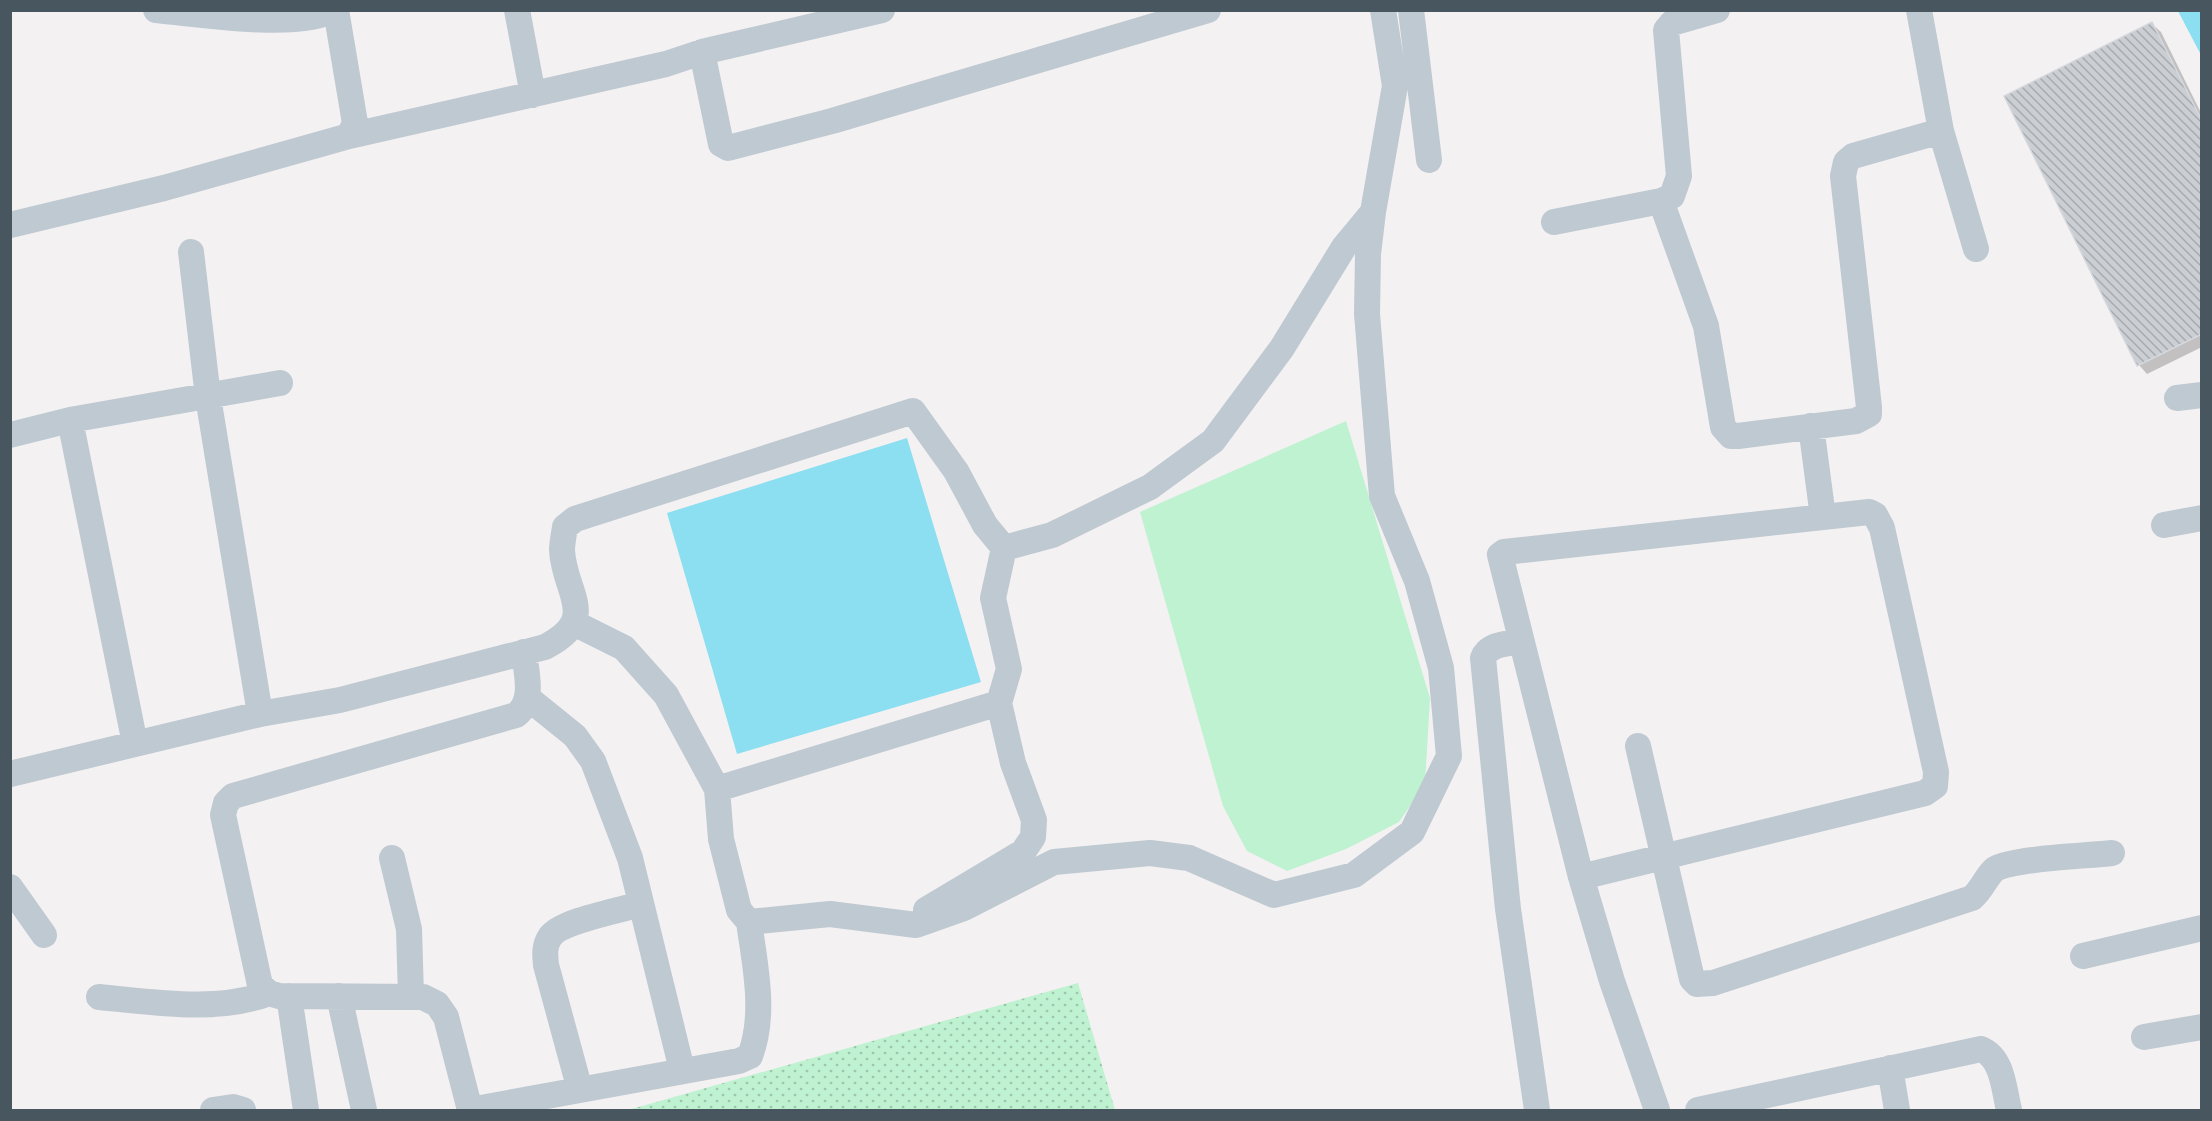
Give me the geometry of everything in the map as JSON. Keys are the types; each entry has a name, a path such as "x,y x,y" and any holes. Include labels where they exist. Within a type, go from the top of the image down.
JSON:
{"street":[{"path":"156,10 240,18 303,18 324,15 332,10"},
{"path":"336,10 355,123 349,136"},
{"path":"518,10 533,95"},
{"path":"11,224 165,188 349,136 666,64 702,52 882,10"},
{"path":"702,52 721,144 728,148 832,121 1208,10"},
{"path":"749,922 831,914 916,925 964,908 1054,862 1150,853 1189,858 1274,894 1354,875 1412,832 1449,756 1441,668 1417,581 1382,496 1367,314 1368,254 1373,212 1395,86 1383,10"},
{"path":"1411,10 1429,160"},
{"path":"1554,222 1661,201 1672,196 1679,176 1666,30 1672,23 1717,10"},
{"path":"1920,10 1941,131 1976,249"},
{"path":"1661,201 1706,327 1723,427 1727,433 1738,436 1856,421 1869,414 1843,176 1846,162 1853,156 1941,131"},
{"path":"1004,548 1052,535 1150,487 1213,441 1282,348 1344,247 1373,212"},
{"path":"191,252 208,397 260,714"},
{"path":"10,435 70,420 280,383"},
{"path":"12,767 135,744 260,714 340,700 545,647 563,637 574,623 575,601 562,551 565,527 575,519 912,411 956,471 985,525 1004,548"},
{"path":"70,420 135,744"},
{"path":"1810,426 1823,517"},
{"path":"1581,877 1925,793 1935,786 1936,772 1879,521 1869,512 1504,552 1500,555 1581,877 1612,981 1657,1110"},
{"path":"2164,525 2202,518"},
{"path":"903,924 1023,852 1033,837 1034,820 1013,763 999,703 1009,669 993,598 1004,548"},
{"path":"99,997 171,1003 241,1002 279,994 423,997 437,1004 446,1017 470,1110 739,1061 750,1056 754,1045 759,987 749,922 740,910 721,839 717,789 666,695 624,648 574,623"},
{"path":"1520,640 1494,646 1486,651 1483,658 1508,909 1537,1110"},
{"path":"279,994 260,985 224,828 223,815 226,803 233,796 503,719 523,710 528,698 524,652"},
{"path":"528,698 575,736 593,761 630,858 682,1070"},
{"path":"717,789 999,703"},
{"path":"1638,746 1692,979 1703,985 1972,898 1982,890 1991,872 2008,864 2112,853"},
{"path":"392,858 410,929 411,996"},
{"path":"10,887 44,935"},
{"path":"580,1090 546,965 545,948 550,936 561,927 641,904"},
{"path":"2083,956 2202,928"},
{"path":"279,994 306,1110"},
{"path":"339,996 364,1110"},
{"path":"2144,1037 2202,1027"},
{"path":"1698,1110 1981,1049 1991,1053 1998,1065 2009,1110"},
{"path":"1890,1068 1897,1110"},
{"path":"213,1110 233,1107 243,1110"}],"green space":[{"path":"1346,421 1430,698 1425,784 1399,822 1346,849 1287,871 1247,851 1223,806 1140,512"},
{"path":"1078,983 1115,1110 628,1110"}],"water":[{"path":"2178,11 2201,11 2201,55"},
{"path":"907,438 981,682 737,754 667,513"}],"building":[{"path":"2152,22 2202,121 2202,334 2137,366 2004,96"}]}
